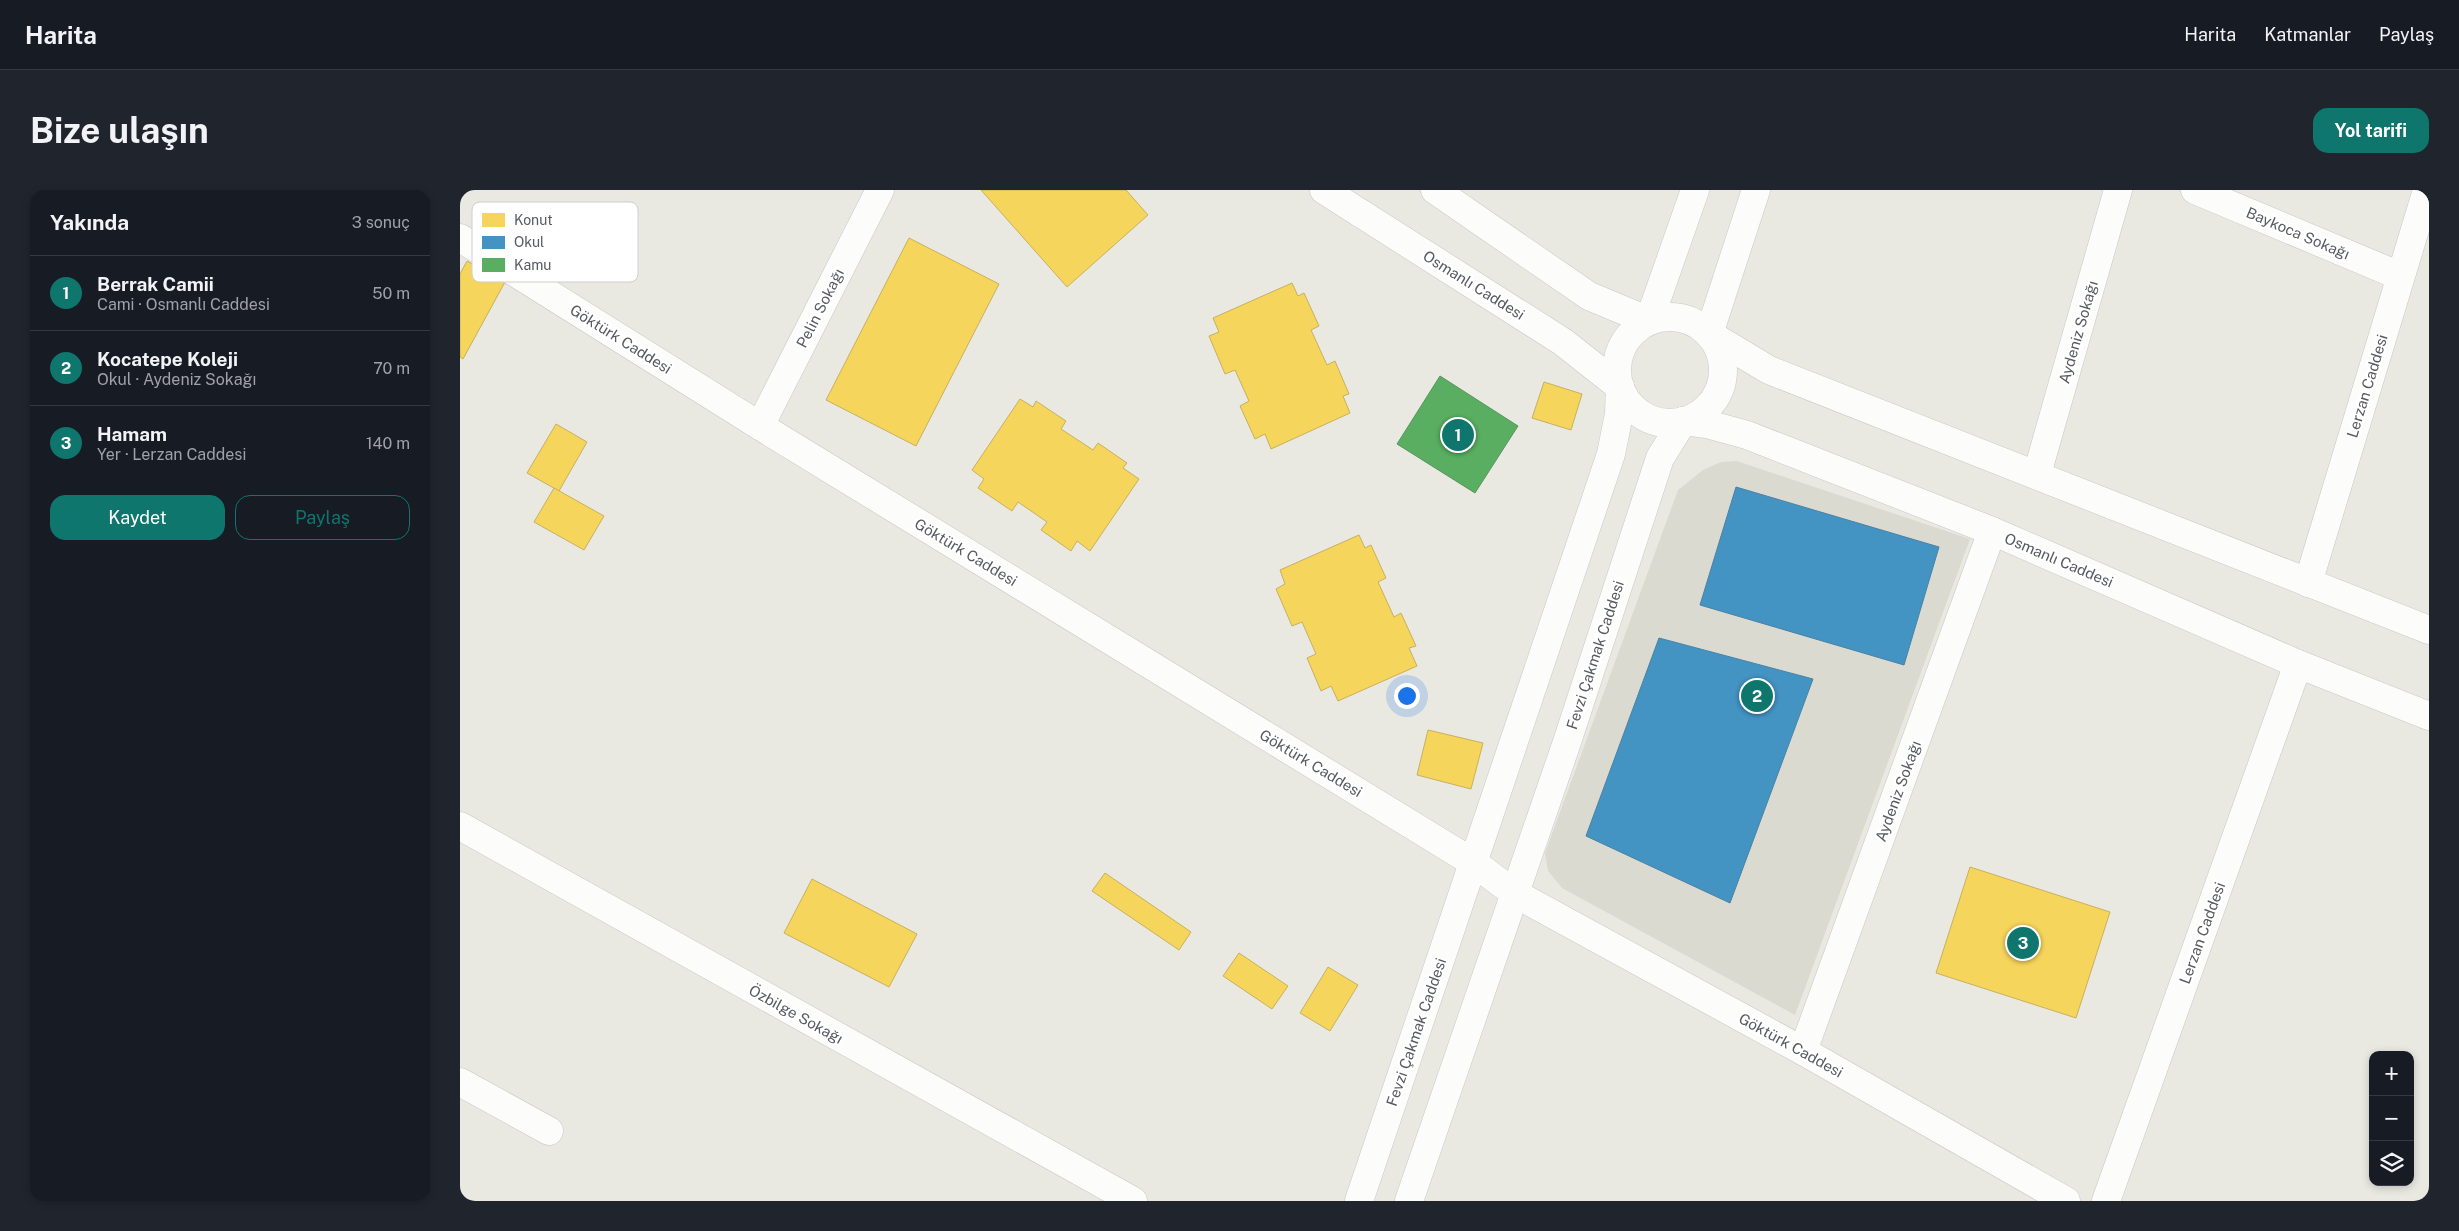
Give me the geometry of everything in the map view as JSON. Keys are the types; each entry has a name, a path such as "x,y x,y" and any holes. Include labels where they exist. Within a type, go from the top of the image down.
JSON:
{"street":[{"name":"Pelin Sokağı","path":"760,426 880,190"},
{"name":"Osmanlı Caddesi","path":"1324,190 1563,342 1620,387"},
{"path":"1435,190 1589,296 1649,322"},
{"path":"1649,322 1694,190"},
{"path":"1709,334 1756,190"},
{"name":"Aydeniz Sokağı","path":"2037,474 2118,190"},
{"name":"Baykoca Sokağı","path":"2195,190 2400,276"},
{"name":"Lerzan Caddesi","path":"2308,583 2427,190"},
{"name":"Göktürk Caddesi","path":"460,238 472,246"},
{"name":"Göktürk Caddesi","path":"530,282 760,426 1474,863"},
{"path":"1709,334 1719,349 1723,360 1723,374 1720,388 1714,401 1704,411 1683,421 1665,423 1648,418 1636,410 1625,398 1620,387 1617,372 1618,361 1624,344 1635,331 1649,322 1666,317 1684,319 1697,324 1709,334 1769,370 2429,630"},
{"name":"Fevzi Çakmak Caddesi","path":"1359,1201 1612,454 1619,414 1620,387"},
{"name":"Osmanlı Caddesi","path":"1683,421 1706,424 1747,434 1992,531 2298,664 2429,716"},
{"name":"Fevzi Çakmak Caddesi","path":"1409,1201 1567,742 1660,458 1683,421"},
{"name":"Aydeniz Sokağı","path":"1803,1051 1992,531"},
{"name":"Lerzan Caddesi","path":"2106,1201 2298,664"},
{"name":"Özbilge Sokağı","path":"460,826 1133,1201"},
{"path":"1474,863 1514,893"},
{"name":"Göktürk Caddesi","path":"1514,893 1803,1051 2066,1201"},
{"path":"460,1082 549,1131"}],"shaded area":[{"path":"1737,461 1970,539 1795,1015 1562,888 1548,871 1545,853 1678,490 1703,470 1721,462"}],"building: Konut":[{"path":"981,190 1126,190 1148,215 1067,287"},
{"path":"909,238 999,284 916,446 826,400"},
{"path":"467,261 472,264 472,282 505,282 463,359 460,357 460,274"},
{"path":"1292,283 1298,296 1304,293 1319,326 1311,330 1327,365 1335,361 1349,394 1343,396 1350,413 1271,449 1265,434 1255,439 1240,406 1249,401 1235,370 1225,374 1209,336 1219,332 1213,318"},
{"path":"1544,382 1582,394 1571,430 1532,418"},
{"path":"1020,399 1033,407 1036,401 1066,421 1061,429 1093,450 1098,443 1127,463 1123,468 1139,479 1090,551 1077,541 1071,551 1041,530 1047,522 1018,502 1012,511 978,488 984,479 972,470"},
{"path":"556,424 587,442 559,491 527,473"},
{"path":"554,488 604,516 584,550 534,522"},
{"path":"1359,535 1365,548 1371,545 1386,578 1378,582 1394,617 1401,613 1416,646 1409,648 1417,666 1338,701 1331,686 1321,691 1307,658 1316,654 1302,622 1292,626 1276,589 1285,584 1280,570"},
{"path":"1428,730 1483,743 1471,789 1417,775"},
{"path":"1970,867 2110,912 2076,1018 1936,973"},
{"path":"1105,873 1191,932 1179,950 1092,891"},
{"path":"812,879 917,934 889,987 784,933"},
{"path":"1239,953 1288,986 1272,1009 1223,976"},
{"path":"1328,967 1358,985 1330,1031 1300,1013"}],"building: Okul":[{"path":"1736,487 1939,547 1904,665 1700,605"},
{"path":"1659,638 1813,679 1730,903 1586,836"}],"building: Kamu":[{"path":"1440,376 1518,426 1475,493 1397,444"}],"place":[{"name":"Berrak Camii","path":"1458,435"},
{"name":"Kocatepe Koleji","path":"1757,696"},
{"name":"Hamam","path":"2023,943"}]}
